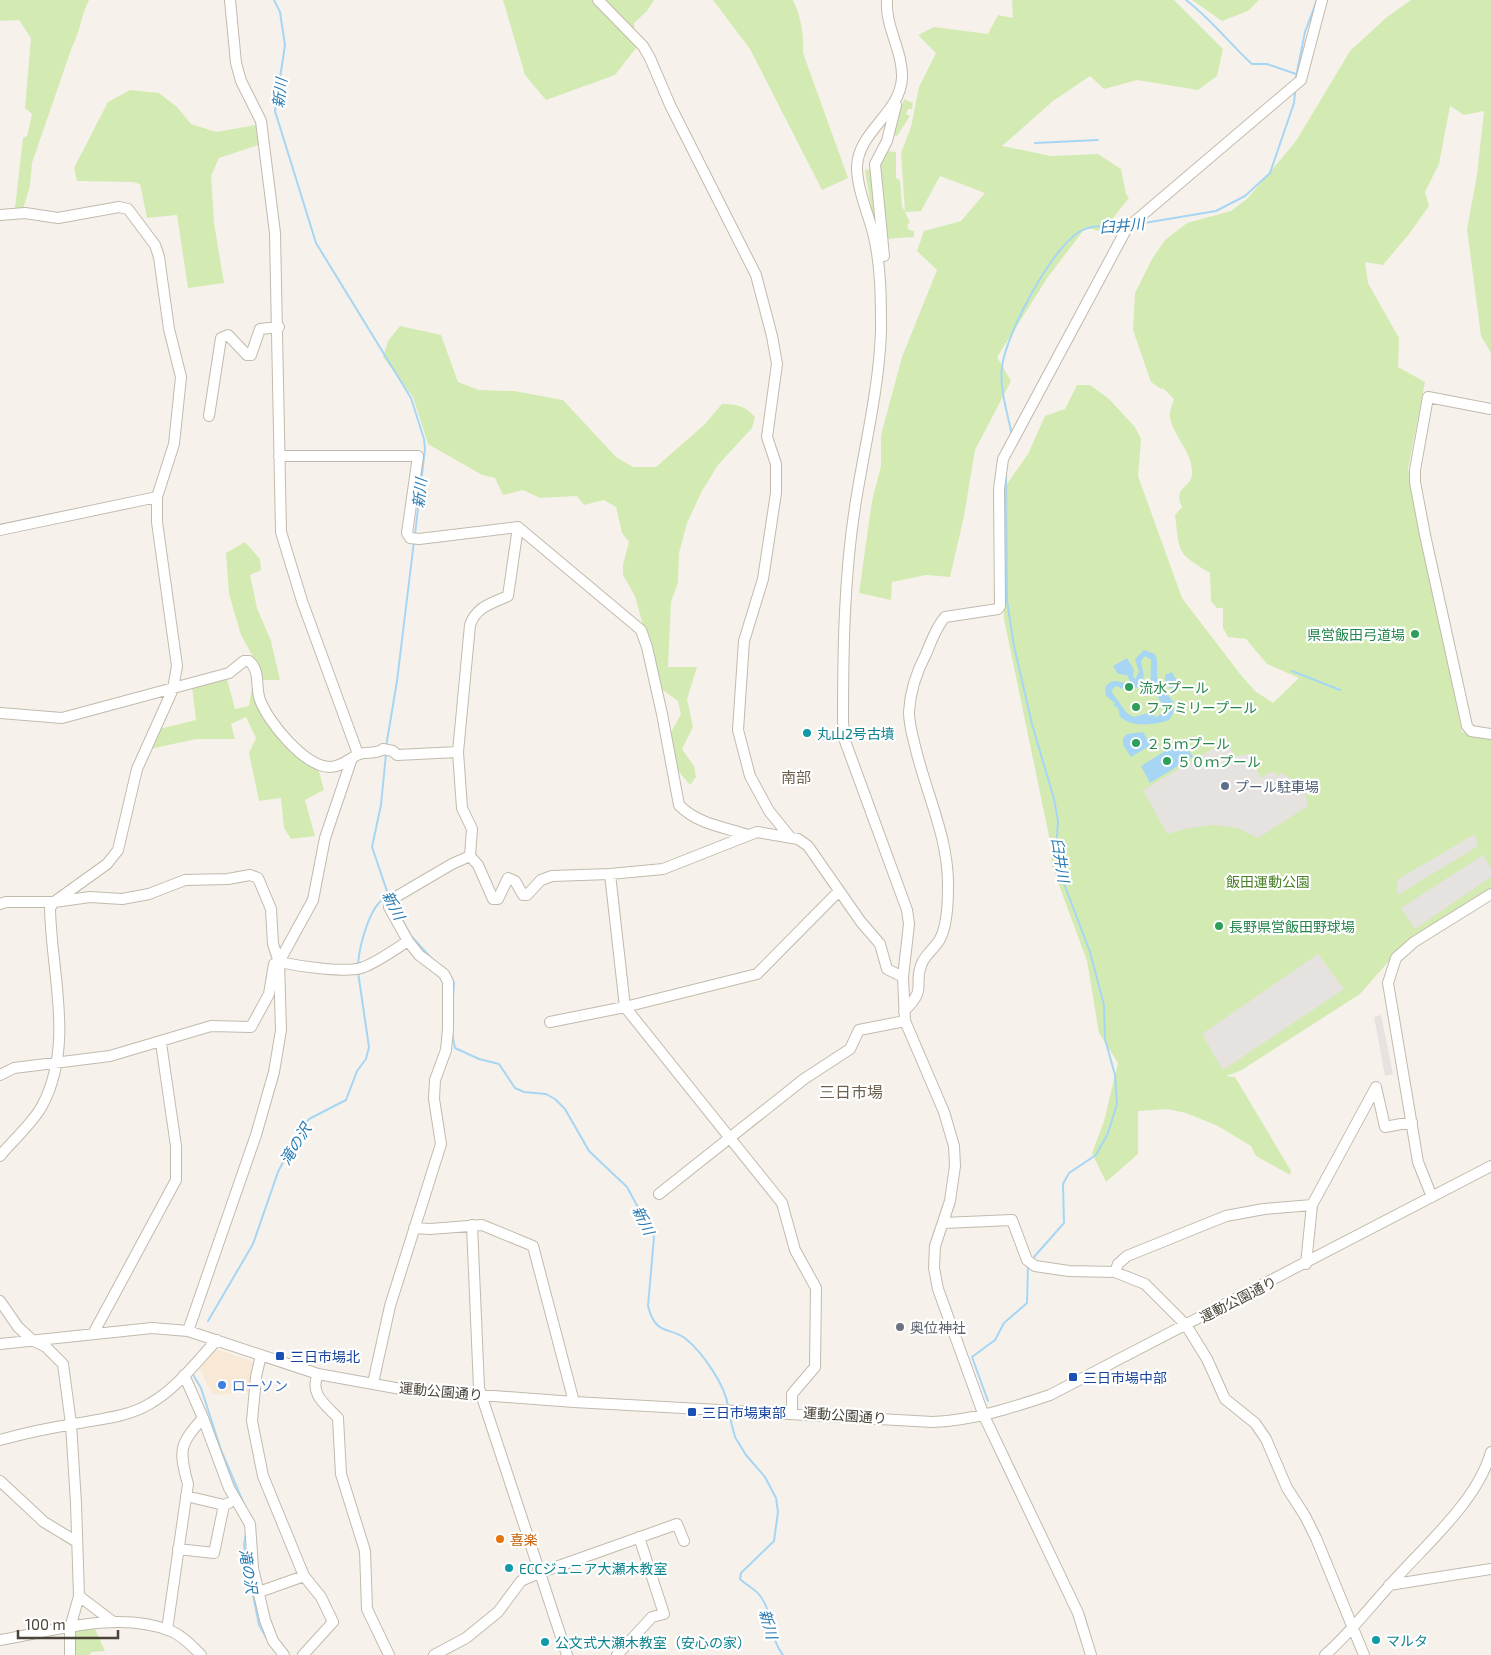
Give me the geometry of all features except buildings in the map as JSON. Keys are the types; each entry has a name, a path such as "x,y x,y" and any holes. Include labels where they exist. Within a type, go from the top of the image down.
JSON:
{"street":[{"path":"0,1075 14,1068 110,1056 161,1043 211,1026 251,1026 269,994 274,964 279,962 312,900 324,838 354,758 284,547 281,532 279,327 275,233 261,121 242,81 236,63 230,0"},
{"path":"598,0 643,46 650,58 670,106 756,275 772,336 777,364 767,437 776,464 776,493 762,579 744,641 738,730 750,776 769,811 790,837"},
{"path":"880,265 884,260 874,164 888,141 902,74 889,22 887,0"},
{"path":"659,1194 804,1079 850,1049 859,1030 905,1016 920,991 921,965 926,955 940,940 943,931 948,888 948,866 924,782 910,724 909,711 913,690 922,662 945,617 951,614 998,609 1000,606 999,489 1003,460 1127,228 1301,80 1322,0"},
{"path":"898,98 864,144 857,167 880,265 881,332 876,386 855,507 846,580 843,722 850,757 907,910 909,924 903,977 905,1016 944,1112 954,1146 952,1191 935,1246 934,1268 938,1289 984,1416 1078,1613 1091,1655"},
{"path":"0,215 25,213 58,218 119,207 128,209 155,245 159,258 169,329 181,377 174,444 157,498 157,522 177,666 173,689 137,769 118,850 107,864 54,902 50,908 60,1019 56,1063 41,1108 0,1156"},
{"path":"210,416 221,338 228,335 247,355 251,355 260,329 279,327"},
{"path":"1491,409 1428,397 1415,470 1415,482 1425,535 1467,726 1471,731 1491,734"},
{"path":"279,456 418,456 407,533 415,539 518,527 641,630 647,647 662,714 679,805 689,816 748,836"},
{"path":"0,530 157,498"},
{"path":"518,527 508,596 482,607 474,615 470,625 458,752 462,808 472,829 470,856 478,865 493,899 498,899 508,878 515,881 522,895 528,895 541,880 552,876 610,874 663,869 758,832 790,837 808,846 869,933 880,944 887,969 903,977"},
{"path":"0,713 62,718 229,673 244,661 249,661 256,672 259,698 268,717 294,747 313,762 328,767 387,750 397,755 458,752"},
{"path":"373,1383 390,1306 441,1144 434,1099 435,1080 446,1050 448,982 444,974 419,954 408,941 391,903 452,864 470,856"},
{"path":"610,874 626,1007 782,1202 795,1250 816,1288 815,1367 792,1394 792,1412"},
{"path":"0,904 6,902 54,902 90,896 122,899 149,894 185,880 228,879 250,875 258,878 271,909 272,944 279,962 281,1030 274,1072 251,1152 188,1331"},
{"path":"550,1022 626,1007 757,974 839,890"},
{"path":"1432,1197 1418,1162 1388,984 1396,958 1414,942 1491,894"},
{"path":"279,962 315,968 358,969 408,941"},
{"path":"93,1334 176,1180 176,1146 161,1043"},
{"path":"1306,1264 1312,1205 1376,1088 1386,1127 1412,1122"},
{"name":"運動公園通り","path":"0,1344 152,1328 188,1331 318,1374 401,1389 574,1402 792,1412 934,1422 984,1416 1050,1395 1306,1264 1491,1166"},
{"path":"1115,1272 1118,1264 1127,1256 1226,1216 1264,1209 1312,1205"},
{"path":"943,1223 1012,1220 1028,1260 1035,1266 1070,1271 1115,1272 1145,1284 1186,1325 1208,1359 1225,1399 1255,1423 1266,1439 1287,1488 1305,1516 1316,1538 1364,1655"},
{"path":"472,1225 479,1388 567,1655"},
{"path":"414,1228 430,1230 482,1225 533,1246 574,1402"},
{"path":"0,1301 18,1327 32,1340 46,1347 63,1364 70,1424 77,1542 78,1596 70,1628 70,1655"},
{"path":"0,1440 114,1416 142,1408 153,1402 184,1375 217,1340"},
{"path":"261,1355 256,1377 252,1421 263,1476 304,1576 321,1598 333,1622 308,1653"},
{"path":"318,1374 314,1382 316,1396 338,1418 341,1474 365,1551 367,1609 389,1655"},
{"path":"184,1375 230,1488 250,1524 253,1568 267,1627 273,1641 284,1655"},
{"path":"166,1630 188,1484 182,1466 182,1446 185,1438 203,1418"},
{"path":"1325,1655 1354,1627 1468,1498 1485,1470 1491,1452"},
{"path":"0,1481 44,1522 77,1542"},
{"path":"186,1496 224,1505 236,1500"},
{"path":"178,1549 214,1554 224,1505"},
{"path":"434,1655 466,1638 498,1612 521,1581 677,1524 684,1541"},
{"path":"617,1655 652,1617 664,1614 639,1537"},
{"path":"1390,1585 1491,1569"},
{"path":"1474,1572 1479,1576 1491,1574"},
{"path":"258,1592 304,1576"},
{"path":"78,1596 112,1621"},
{"path":"0,1640 112,1621 166,1630 186,1640 201,1655"}],"shaded area":[{"name":"プール駐車場","path":"1226,741 1235,756 1249,754 1261,778 1273,771 1278,776 1282,773 1296,782 1305,791 1308,806 1258,838 1237,828 1215,825 1190,828 1167,834 1143,790"},
{"path":"1475,834 1478,846 1398,895 1397,880"},
{"path":"1483,855 1491,868 1491,877 1415,929 1401,908"},
{"path":"1318,954 1344,989 1223,1070 1202,1034"},
{"path":"1381,1015 1393,1074 1385,1076 1374,1017"},
{"path":"216,1349 254,1362 250,1392 213,1395 198,1366"}],"green space":[{"path":"0,0 89,0 32,163 30,186 23,209 15,208 23,138 27,136 32,114 25,108 31,38 19,20 0,21"},
{"path":"503,0 654,0 647,11 634,23 636,48 615,75 546,100 525,75"},
{"path":"713,0 793,0 801,26 803,53 848,178 822,190 750,49"},
{"path":"1012,0 1174,0 1223,49 1217,76 1198,90 1137,80 1104,89 1090,76 1053,101 1002,146 1051,156 1098,154 1121,169 1126,194 1129,198 1102,232 1086,227 1048,277 997,357 1011,381 975,450 964,516 950,577 926,575 892,582 891,600 859,593 872,501 881,466 881,435 902,357 937,270 917,251 924,231 961,221 985,193 940,176 921,211 905,212 910,222 907,225 909,230 914,231 914,237 885,239 878,169 886,151 896,152 896,178 900,180 902,207 905,211 901,153 911,127 919,87 936,53 918,35 934,27 988,34 998,15 1013,18"},
{"path":"1192,0 1259,0 1248,11 1222,21"},
{"name":"飯田運動公園","path":"1411,0 1491,0 1491,353 1481,336 1467,229 1477,175 1484,111 1464,115 1450,106 1439,164 1425,192 1429,206 1383,265 1365,262 1368,283 1399,338 1398,367 1425,382 1408,469 1462,732 1491,738 1491,887 1396,953 1360,994 1240,1071 1226,1076 1235,1077 1291,1171 1290,1175 1256,1156 1251,1146 1216,1125 1186,1113 1167,1109 1138,1111 1138,1154 1106,1182 1092,1153 1104,1121 1118,1063 1099,1033 1087,961 1052,866 1050,841 1004,619 1002,491 1028,454 1045,416 1065,409 1077,385 1090,385 1109,399 1135,427 1141,439 1138,476 1182,598 1255,691 1273,703 1299,678 1267,664 1246,639 1228,637 1223,628 1223,608 1217,608 1211,601 1210,573 1185,556 1179,545 1175,515 1182,507 1179,495 1191,478 1192,466 1170,418 1174,399 1163,388 1161,389 1151,382 1133,330 1135,293 1152,259 1165,240 1187,223 1231,211 1248,198 1296,141 1350,51 1387,17"},
{"path":"130,90 159,93 177,107 191,124 216,132 256,125 258,145 219,158 211,176 214,223 224,283 188,288 177,215 147,218 140,184 133,182 77,181 74,168 108,102"},
{"path":"904,99 913,103 912,109 908,109 906,114 910,116 897,136 892,135"},
{"path":"871,169 878,224 874,225 865,170"},
{"path":"400,326 441,335 458,382 479,390 514,391 563,400 616,457 633,467 656,467 705,424 722,404 740,406 748,410 755,417 752,428 718,465 702,491 687,523 679,553 678,582 671,602 668,667 697,667 687,699 693,727 682,749 694,766 696,777 690,785 675,767 670,734 681,714 678,701 660,688 635,596 623,575 623,565 629,542 622,533 616,507 604,500 584,505 577,496 540,498 523,490 503,495 495,478 482,475 428,444 413,397 383,357 388,341"},
{"path":"245,542 260,559 261,570 250,575 257,608 271,641 280,680 261,680 259,712 286,745 318,768 324,790 305,800 315,836 291,839 284,828 281,798 259,801 249,753 256,738 246,717 231,724 235,739 196,739 150,749 159,729 196,720 192,687 227,679 235,709 249,706 256,662 241,635 229,594 226,553"},
{"path":"94,1627 105,1651 92,1652 89,1655 72,1655 73,1630"}],"water":[{"name":"流水プール","path":"1144,650 1155,654 1158,682 1174,705 1174,711 1169,720 1150,724 1136,724 1124,720 1120,716 1118,708 1113,705 1115,703 1106,696 1105,688 1110,683 1118,681 1127,684 1130,681 1127,675 1118,674 1113,666 1127,658 1134,670 1133,676 1135,679 1139,672 1135,659","holes":["1145,656 1151,660 1150,675 1152,685 1154,692 1163,705 1164,711 1157,717 1148,713 1133,717 1126,712 1111,691 1116,686 1123,689 1138,688 1144,676 1141,661"]},
{"path":"1172,672 1180,686 1176,690 1170,688 1165,683 1165,675"},
{"name":"２５ｍプール","path":"1143,732 1151,745 1131,757 1123,745 1123,738 1127,734"},
{"name":"５０ｍプール","path":"1183,740 1193,757 1150,783 1141,766"}],"waterway":[{"name":"新川","path":"274,0 280,12 285,45 275,111 316,243 411,398 424,439 425,449 415,534"},
{"path":"1186,0 1204,15 1252,64 1267,64 1296,74"},
{"name":"臼井川","path":"1296,77 1305,32 1317,0"},
{"name":"臼井川","path":"1138,224 1216,211 1245,196 1270,173 1294,103 1295,93"},
{"path":"1035,143 1098,140"},
{"name":"臼井川","path":"1012,435 1003,392 1002,367 1012,334 1032,293 1043,273 1056,256 1068,241 1079,232 1095,227 1124,226"},
{"name":"臼井川","path":"1006,475 1007,601 1014,646 1032,724 1054,799 1058,821 1056,850 1060,873 1090,952 1104,1005 1105,1039 1115,1075 1117,1104 1108,1133 1096,1155 1069,1173 1063,1184 1064,1223 1034,1257"},
{"name":"新川","path":"386,747 397,681 414,541"},
{"path":"1292,671 1340,690"},
{"name":"新川","path":"386,754 381,805 372,847 390,900"},
{"name":"滝の沢","path":"358,965 366,926 375,908 387,897"},
{"name":"新川","path":"394,905 411,936 433,960"},
{"name":"滝の沢","path":"208,1321 253,1244 278,1172 294,1140 309,1119 346,1100 357,1071 366,1059 369,1047 358,972"},
{"name":"新川","path":"451,977 454,983 453,996"},
{"name":"新川","path":"452,1033 455,1048 479,1059 499,1064 515,1088 524,1092 546,1094 555,1099 565,1109 589,1151 627,1187 654,1237 648,1306 651,1316 659,1327 680,1335 699,1352 718,1379 728,1406"},
{"path":"988,1401 972,1357 995,1340 1004,1323 1027,1303 1028,1266"},
{"name":"滝の沢","path":"192,1373 201,1388 221,1450 249,1516"},
{"name":"新川","path":"729,1414 735,1437 746,1455 765,1477 776,1498 778,1512 774,1541 741,1573 740,1579 757,1592 765,1604 775,1641 783,1655"},
{"name":"滝の沢","path":"246,1533 244,1545 248,1567"},
{"name":"滝の沢","path":"249,1574 259,1625 267,1639"},
{"path":"1084,1615 1088,1629"}],"place":[{"name":"県営飯田弓道場","path":"1415,634"},
{"name":"流水プール","path":"1129,687"},
{"name":"ファミリープール","path":"1136,707"},
{"name":"丸山2号古墳","path":"807,733"},
{"name":"２５ｍプール","path":"1136,743"},
{"name":"５０ｍプール","path":"1167,761"},
{"name":"プール駐車場","path":"1225,786"},
{"name":"長野県営飯田野球場","path":"1219,926"},
{"name":"奥位神社","path":"900,1327"},
{"name":"三日市場北","path":"280,1356"},
{"name":"三日市場中部","path":"1073,1377"},
{"name":"ローソン","path":"222,1385"},
{"name":"三日市場東部","path":"692,1412"},
{"name":"喜楽","path":"500,1539"},
{"name":"ECCジュニア大瀬木教室","path":"509,1568"},
{"name":"マルタ","path":"1376,1640"},
{"name":"公文式大瀬木教室（安心の家）","path":"545,1642"}],"district":[{"name":"南部","path":"796,777"},
{"name":"三日市場","path":"851,1091"}]}
